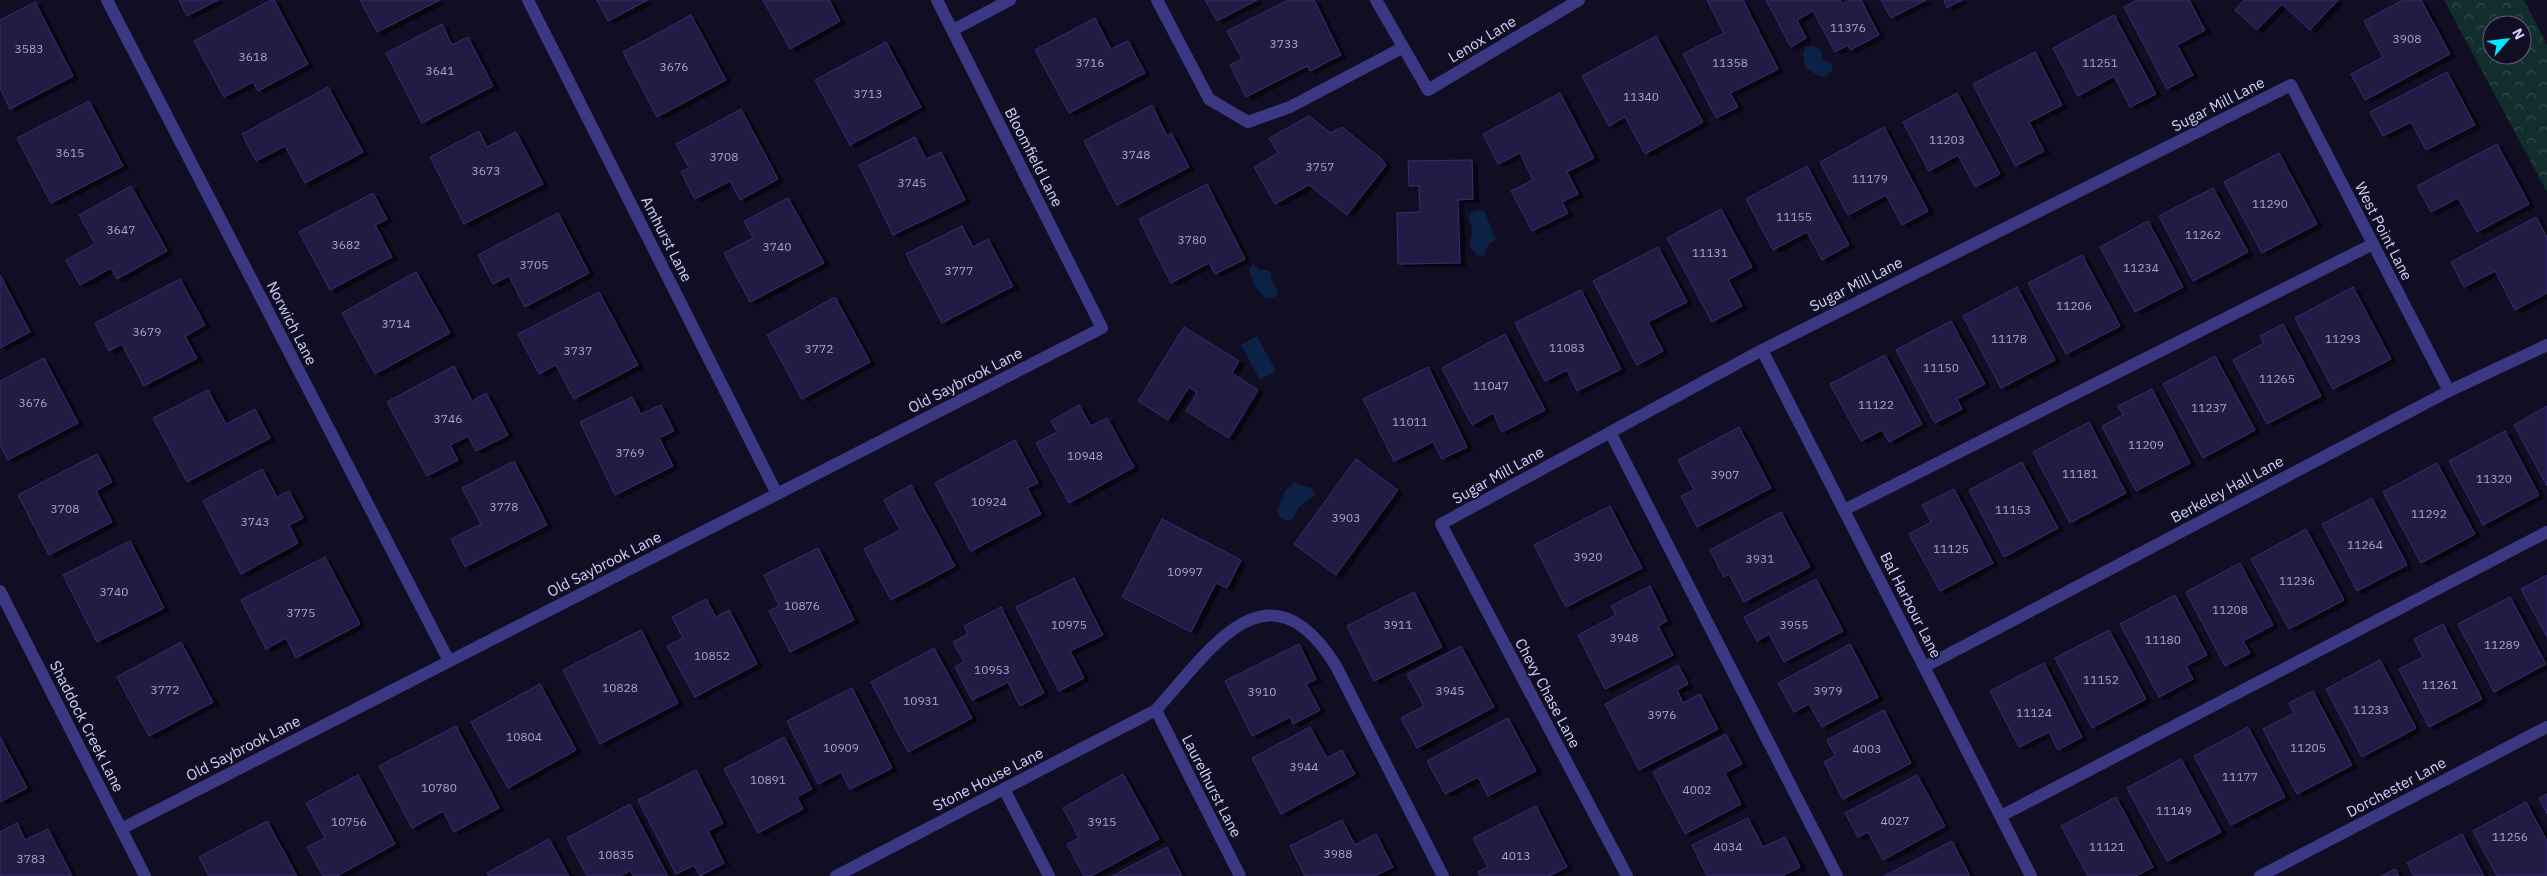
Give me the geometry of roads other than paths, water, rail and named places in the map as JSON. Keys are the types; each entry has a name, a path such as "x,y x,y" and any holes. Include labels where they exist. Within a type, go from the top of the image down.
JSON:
{"street":[{"name":"Norwich Lane","path":"107,0 448,662"},
{"name":"Amhurst Lane","path":"528,0 777,494"},
{"name":"Bloomfield Lane","path":"938,0 1102,328"},
{"path":"952,30 1010,0"},
{"path":"1157,0 1209,100 1248,122 1290,107 1402,48 1376,0"},
{"name":"Lenox Lane","path":"1402,48 1428,90 1579,0"},
{"name":"West Point Lane","path":"2291,85 2449,391"},
{"name":"Sugar Mill Lane","path":"1441,524 1762,350 2291,85"},
{"path":"1844,510 2373,244"},
{"name":"Old Saybrook Lane","path":"121,828 1102,328"},
{"name":"Berkeley Hall Lane","path":"1924,667 2449,391 2547,345"},
{"name":"Bal Harbour Lane","path":"1762,350 2032,876"},
{"path":"1610,432 1837,876"},
{"name":"Chevy Chase Lane","path":"1441,524 1627,876"},
{"path":"2001,816 2547,532"},
{"name":"Shaddock Creek Lane","path":"0,591 145,876"},
{"path":"1156,710 1210,650 1236,625 1264,615 1281,615 1304,626 1323,645 1336,666 1443,876"},
{"name":"Stone House Lane","path":"840,875 1156,710"},
{"name":"Laurelhurst Lane","path":"1156,710 1240,876"},
{"name":"Dorchester Lane","path":"2260,876 2547,727"},
{"path":"1004,788 1049,876"}],"water":[{"path":"1812,46 1821,50 1822,59 1832,65 1832,71 1826,76 1821,77 1805,68 1803,52 1806,47"},
{"path":"1484,211 1496,239 1489,244 1484,256 1477,255 1469,245 1473,230 1468,218 1472,212"},
{"path":"1253,264 1259,270 1268,270 1271,273 1271,280 1278,291 1275,297 1265,298 1254,285 1249,269"},
{"path":"1257,336 1276,371 1260,380 1241,345"},
{"path":"1294,483 1312,488 1315,495 1299,507 1292,519 1288,521 1280,518 1277,512 1285,491"}]}
